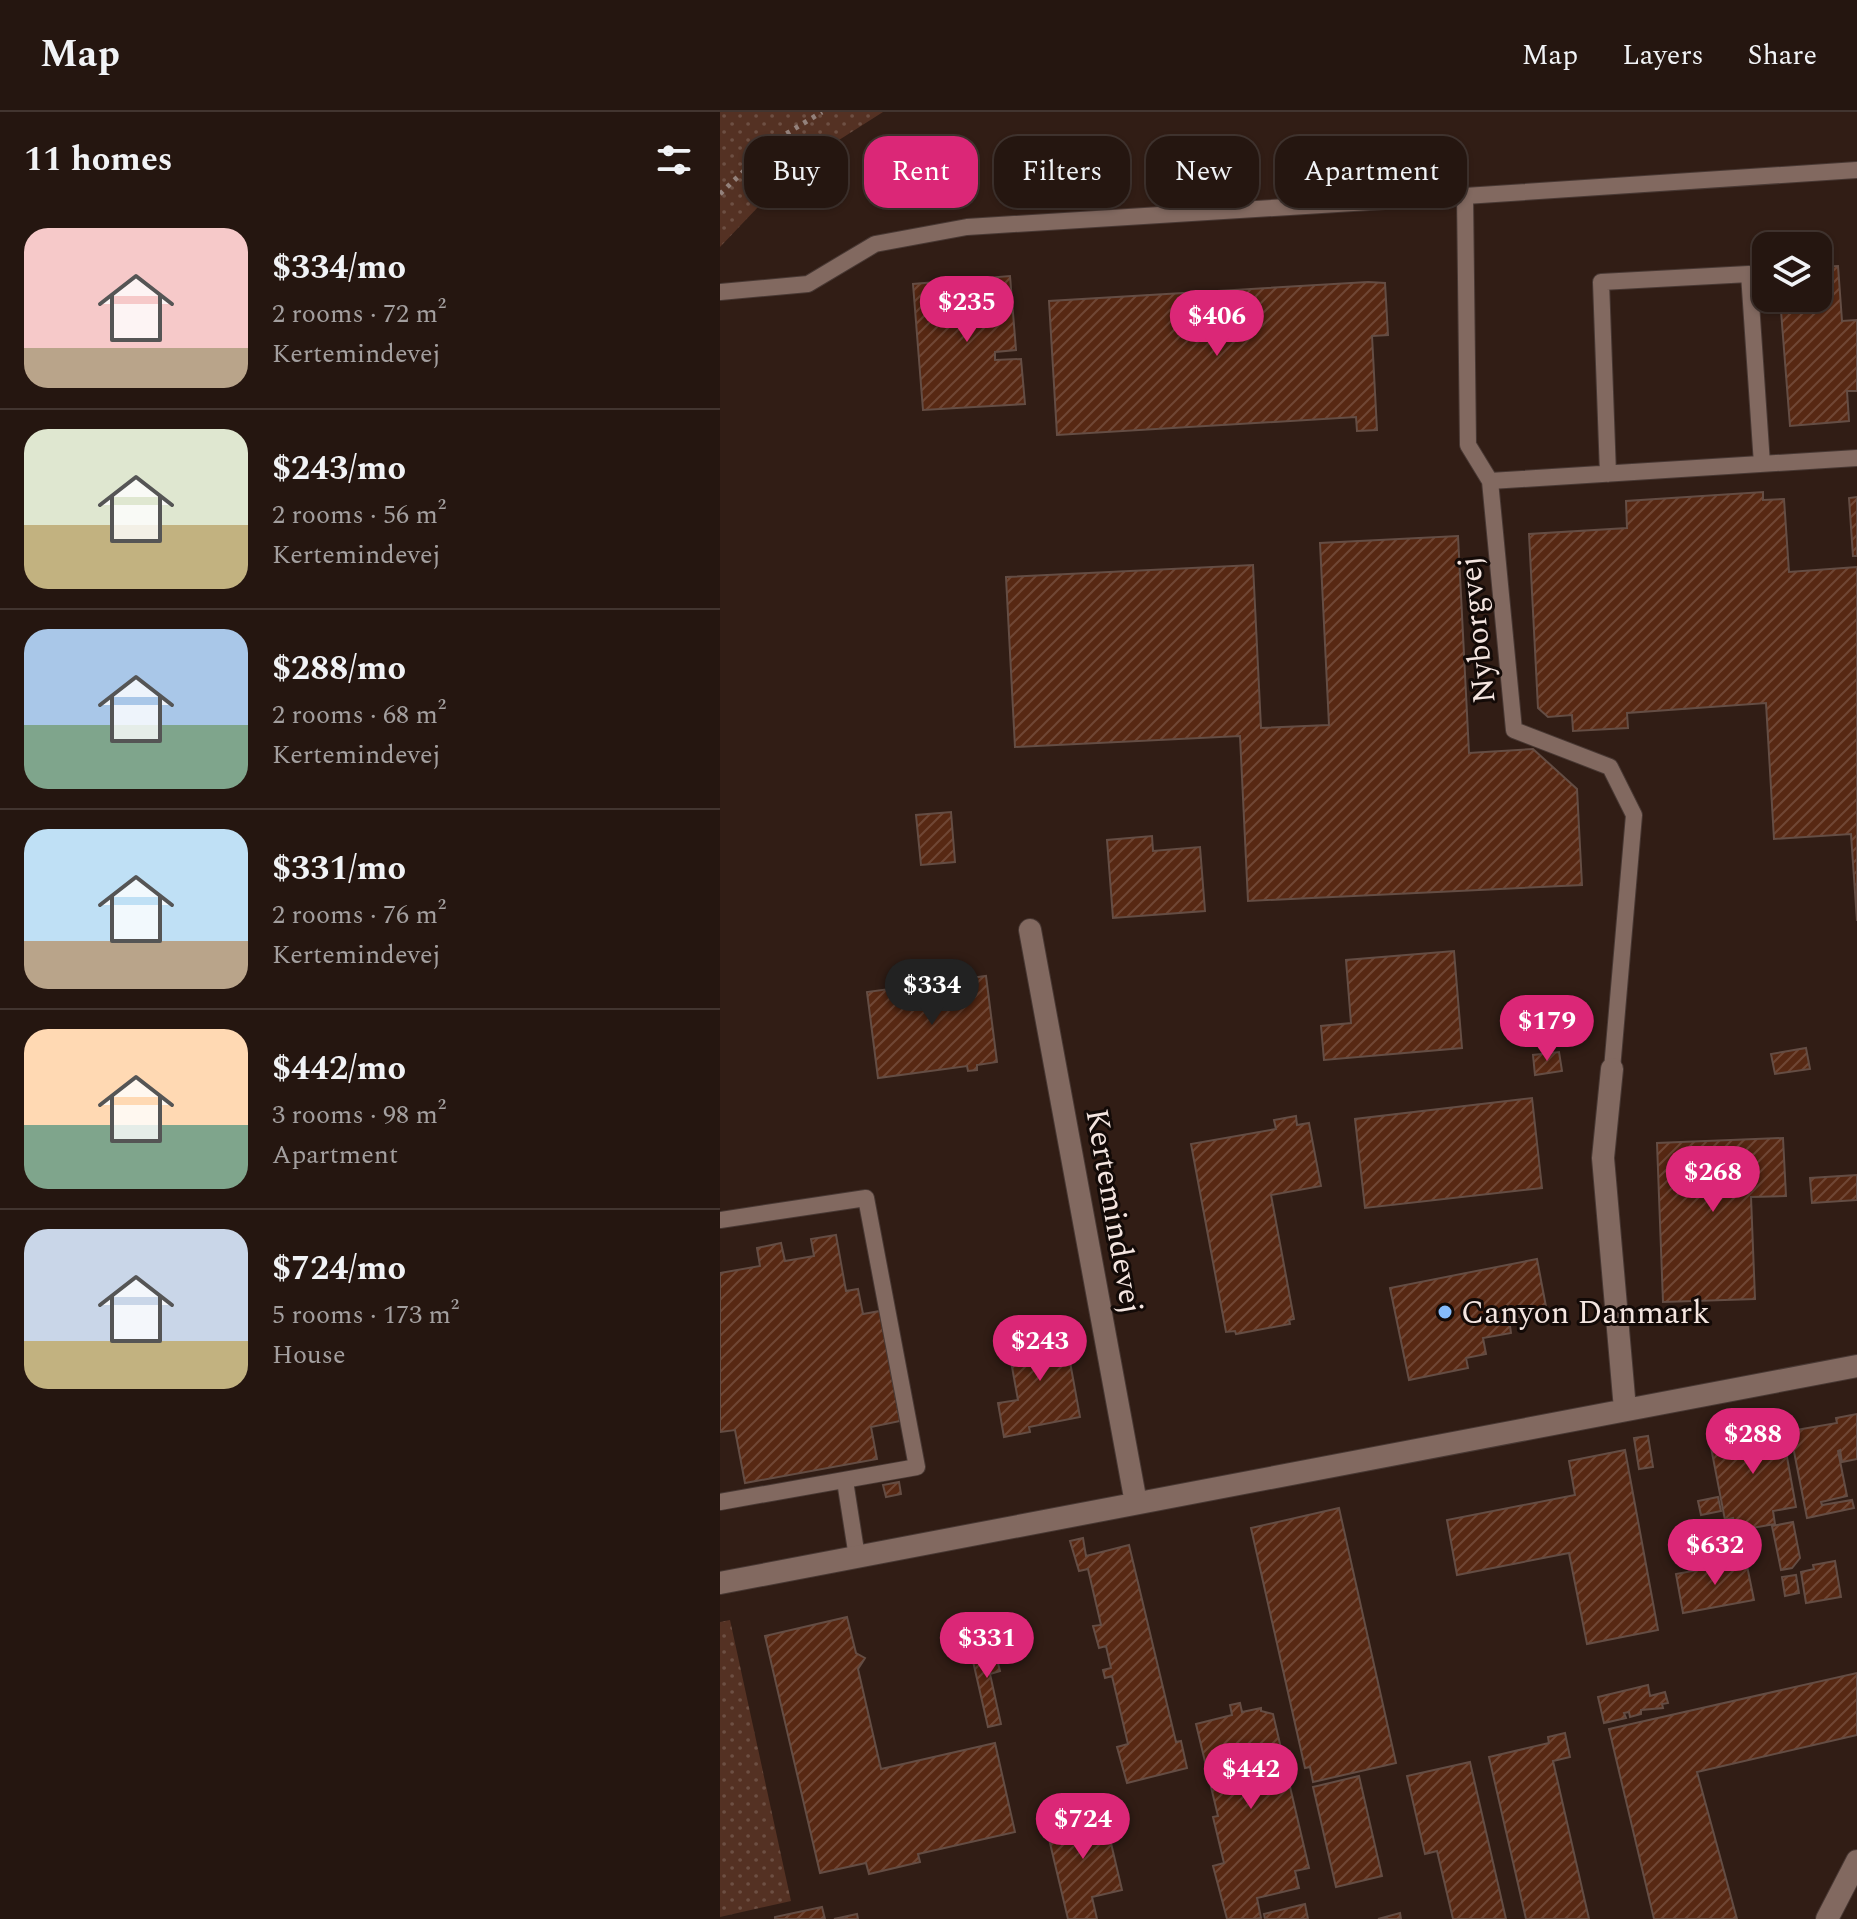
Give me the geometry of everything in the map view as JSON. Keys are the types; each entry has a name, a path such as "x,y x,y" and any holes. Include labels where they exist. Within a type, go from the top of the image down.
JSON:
{"street":[{"name":"Kertemindevej","path":"1030,930 1136,1503"},
{"path":"1612,1069 1603,1158 1625,1409"},
{"path":"720,1583 1857,1366"},
{"path":"1827,1919 1857,1861"}],"lane":[{"path":"1467,196 1857,170"},
{"path":"720,292 808,284 875,244 967,227 1275,208"},
{"path":"1465,208 1468,445 1490,481 1857,458"},
{"path":"1608,474 1601,282 1749,274 1762,464"},
{"name":"Nyborgvej","path":"1490,481 1514,730 1610,767 1634,815 1612,1069"},
{"path":"720,1220 866,1198 917,1467 720,1502"},
{"path":"845,1481 857,1557"}],"path":[{"path":"720,194 776,140 822,112"}],"shaded area":[{"path":"720,112 883,112 845,136 744,136 744,208 757,208 720,247"},
{"path":"730,1620 791,1901 720,1917 720,1622"}],"building":[{"path":"1832,266 1838,266 1842,321 1857,320 1857,391 1847,391 1849,421 1790,426 1781,312 1832,312"},
{"path":"1010,276 1016,350 995,352 995,360 1021,359 1025,404 923,410 913,284"},
{"path":"1385,283 1388,335 1372,336 1377,430 1357,431 1356,417 1057,435 1049,301"},
{"path":"1763,492 1763,500 1784,499 1789,572 1857,567 1857,921 1851,834 1774,839 1766,703 1627,713 1628,728 1573,731 1572,715 1548,717 1538,708 1529,534 1627,528 1626,501"},
{"path":"1857,497 1857,556 1853,556 1849,498"},
{"path":"1458,536 1469,753 1533,749 1577,789 1582,885 1248,901 1240,736 1015,747 1006,577 1253,565 1261,728 1329,725 1320,543"},
{"path":"951,812 955,862 921,865 916,815"},
{"path":"1152,836 1153,851 1200,847 1205,911 1113,918 1107,840"},
{"path":"1454,951 1462,1048 1324,1060 1321,1026 1351,1023 1346,960"},
{"path":"986,976 997,1062 977,1065 977,1070 968,1071 967,1066 878,1078 867,992"},
{"path":"1806,1048 1810,1069 1775,1074 1771,1054"},
{"path":"1559,1052 1562,1071 1535,1075 1533,1055"},
{"path":"1532,1098 1542,1188 1365,1208 1355,1119"},
{"path":"1296,1116 1297,1125 1309,1123 1321,1186 1271,1195 1294,1319 1289,1320 1290,1324 1236,1334 1235,1331 1226,1332 1191,1144 1276,1129 1274,1120"},
{"path":"1783,1138 1786,1196 1751,1197 1755,1299 1663,1302 1657,1143"},
{"path":"1857,1175 1857,1200 1812,1203 1810,1178"},
{"path":"836,1235 846,1291 858,1289 863,1314 880,1311 900,1421 871,1427 877,1459 745,1483 735,1430 720,1432 720,1273 760,1266 757,1248 781,1243 785,1261 814,1256 811,1239"},
{"path":"1537,1259 1547,1312 1509,1319 1511,1333 1483,1338 1486,1354 1466,1358 1468,1368 1409,1380 1390,1288"},
{"path":"1064,1329 1080,1417 1029,1427 1030,1432 1004,1437 998,1403 1018,1400 1007,1339"},
{"path":"1857,1414 1857,1459 1842,1462 1838,1451 1847,1496 1821,1502 1822,1505 1852,1500 1854,1508 1807,1518 1790,1431 1837,1423 1836,1418"},
{"path":"1781,1424 1796,1507 1773,1511 1775,1524 1735,1531 1733,1518 1725,1520 1709,1437"},
{"path":"1648,1436 1653,1467 1639,1469 1634,1438"},
{"path":"1625,1450 1658,1630 1587,1644 1569,1553 1457,1575 1447,1520 1575,1495 1569,1461"},
{"path":"899,1482 901,1494 886,1497 883,1485"},
{"path":"1718,1497 1721,1511 1701,1515 1698,1501"},
{"path":"1339,1508 1396,1763 1313,1782 1310,1767 1305,1768 1251,1528"},
{"path":"1793,1522 1800,1558 1792,1568 1781,1570 1772,1526"},
{"path":"1083,1538 1086,1556 1129,1545 1176,1742 1181,1741 1187,1768 1127,1783 1117,1747 1128,1744 1112,1676 1105,1678 1103,1670 1111,1668 1106,1646 1099,1648 1093,1626 1101,1625 1088,1569 1079,1571 1070,1541"},
{"path":"1746,1561 1754,1600 1683,1613 1676,1574"},
{"path":"1835,1561 1841,1597 1806,1603 1801,1572 1814,1569 1813,1565"},
{"path":"1796,1575 1799,1593 1785,1596 1782,1577"},
{"path":"847,1617 856,1653 865,1658 858,1669 881,1769 995,1743 1015,1832 918,1854 920,1862 869,1874 866,1863 820,1873 765,1636"},
{"path":"993,1643 1000,1671 990,1674 1001,1724 988,1727 970,1648"},
{"path":"1857,1673 1857,1735 1697,1772 1737,1919 1654,1919 1609,1729"},
{"path":"1648,1685 1650,1696 1665,1692 1668,1703 1662,1704 1663,1708 1641,1710 1641,1714 1630,1717 1629,1712 1624,1713 1626,1718 1604,1723 1598,1697"},
{"path":"1240,1703 1242,1712 1261,1708 1261,1711 1273,1714 1309,1868 1295,1871 1299,1888 1257,1898 1261,1918 1255,1919 1227,1919 1213,1866 1224,1863 1213,1817 1218,1816 1196,1724 1232,1715 1230,1705"},
{"path":"1565,1733 1570,1757 1553,1761 1589,1919 1526,1919 1489,1757 1549,1743 1548,1737"},
{"path":"1470,1762 1506,1919 1453,1919 1437,1851 1425,1854 1407,1776"},
{"path":"1359,1776 1382,1876 1336,1887 1313,1787"},
{"path":"1103,1809 1122,1890 1092,1897 1097,1919 1068,1919 1045,1822"},
{"path":"1305,1904 1308,1919 1265,1919 1264,1914"},
{"path":"822,1907 825,1919 775,1919 775,1917"},
{"path":"1400,1913 1401,1919 1378,1919"},
{"path":"857,1914 858,1919 834,1919"}],"place":[{"name":"Canyon Danmark","path":"1445,1312"}]}
